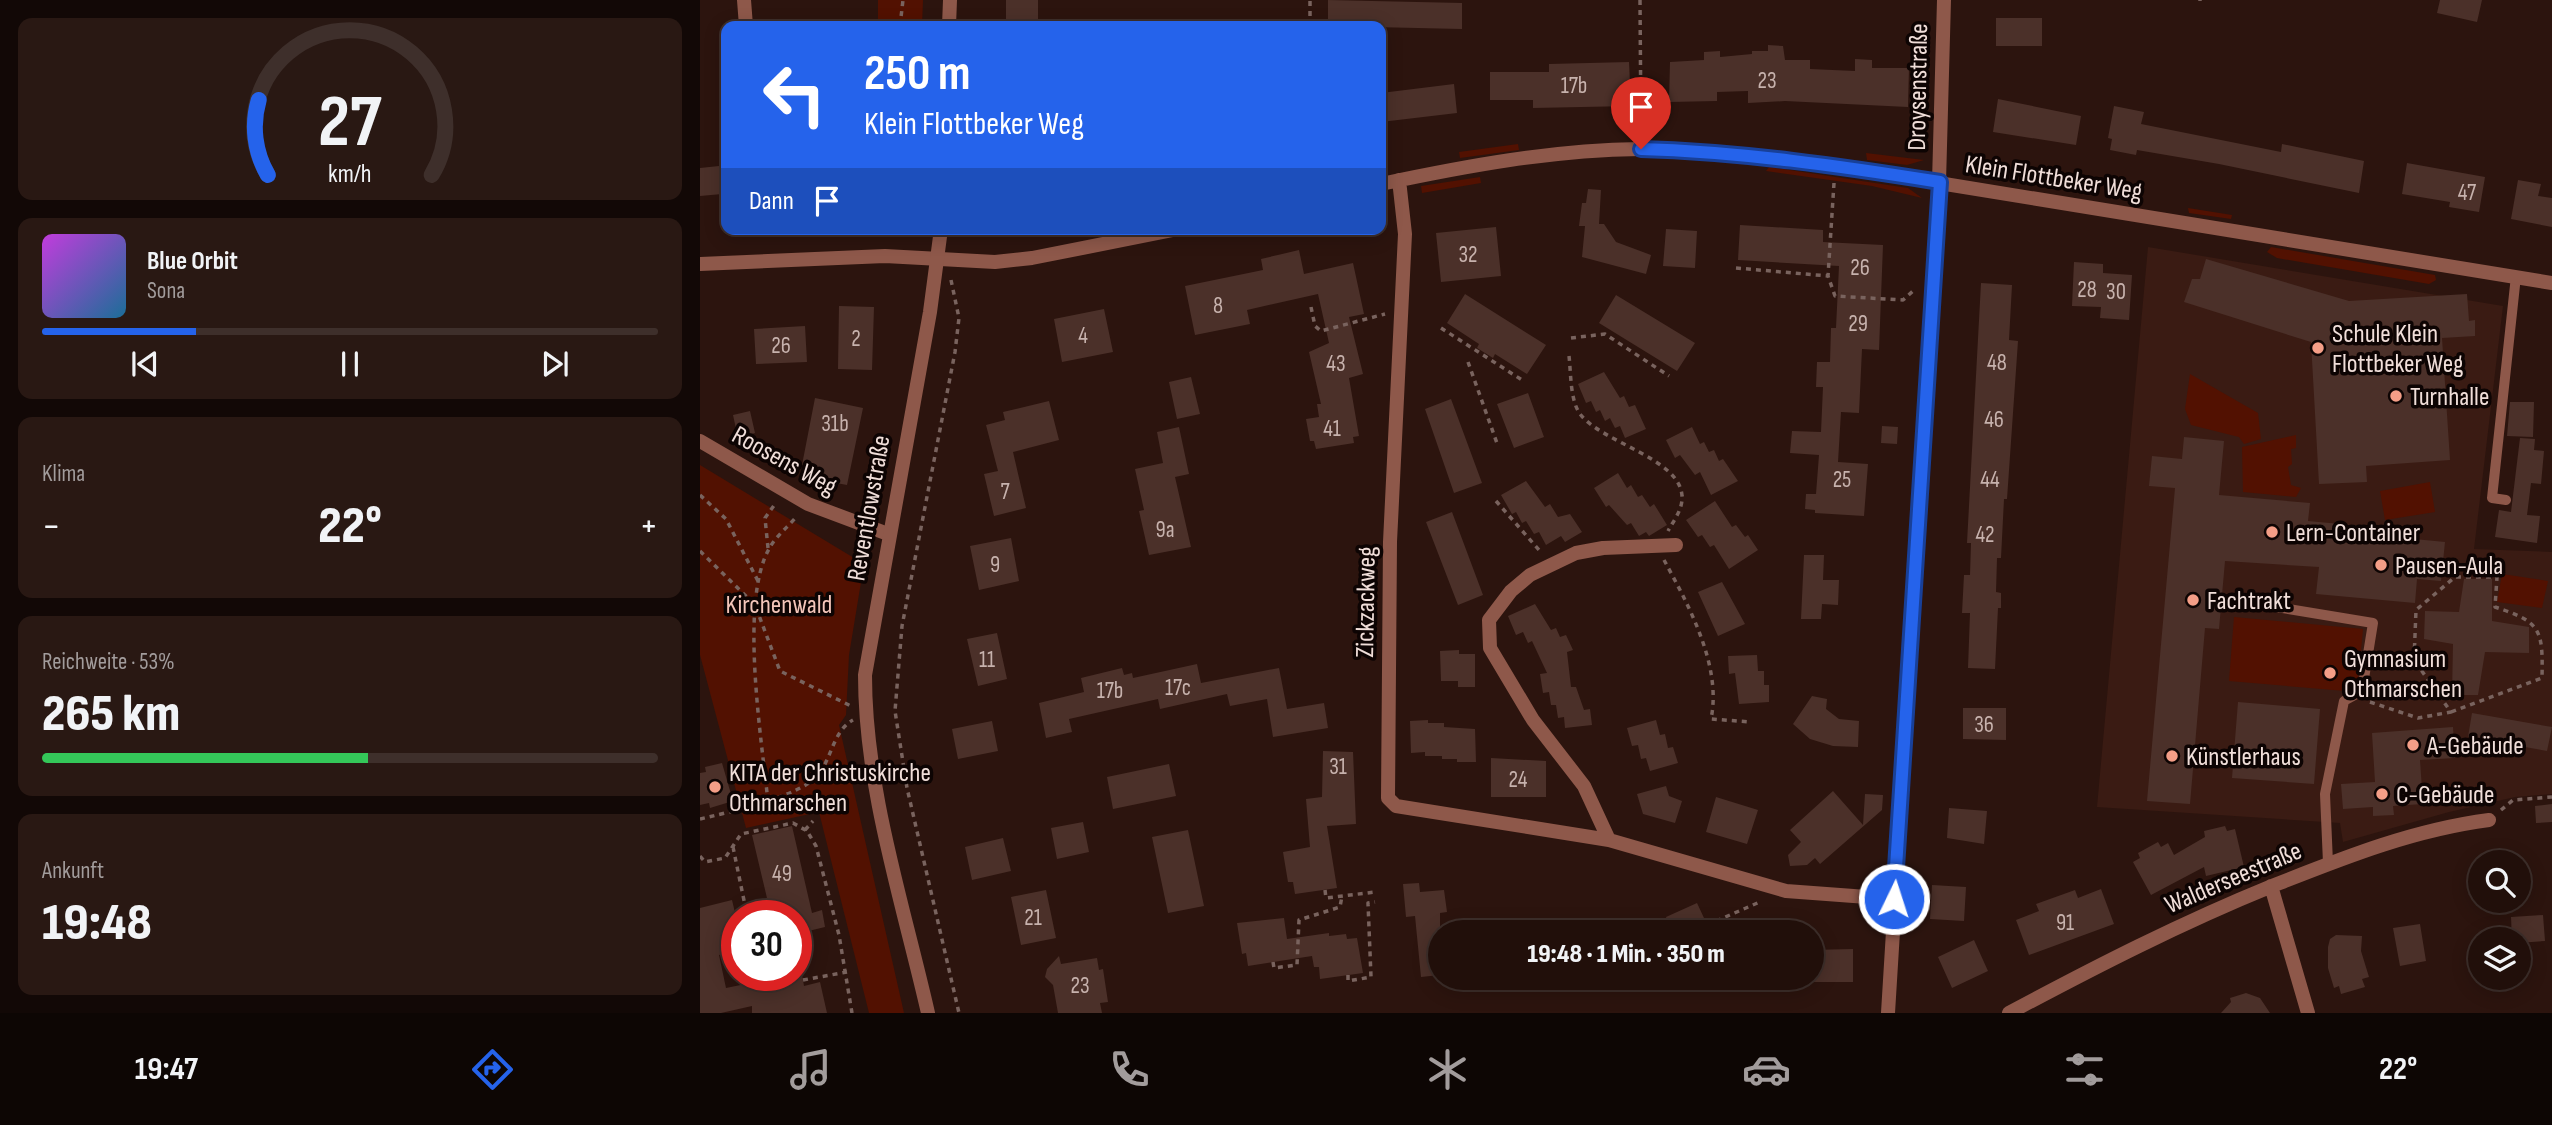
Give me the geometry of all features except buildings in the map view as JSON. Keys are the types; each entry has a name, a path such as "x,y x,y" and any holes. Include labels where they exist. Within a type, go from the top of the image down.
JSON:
{"street":[{"path":"744,0 746,21"},
{"path":"949,21 950,0"},
{"name":"Droysenstraße","path":"1888,1013 1940,182 1944,0"},
{"name":"Klein Flottbeker Weg","path":"1386,183 1500,161 1585,151 1707,151 1810,162 1940,182 2552,283"},
{"name":"Zickzackweg","path":"1399,180 1405,234 1390,542 1388,798 1396,806 1609,840 1786,891 1894,899"},
{"name":"Reventlowstraße","path":"928,1013 877,794 865,713 870,635 940,235"},
{"path":"700,264 825,257 980,262 1024,259 1147,235"},
{"name":"Roosens Weg","path":"700,441 808,504 888,534"},
{"path":"1609,840 1584,786 1533,720 1490,648 1489,620 1511,591 1550,564 1576,553 1603,548 1676,545"},
{"name":"Walderseestraße","path":"2009,1013 2109,960 2229,902 2328,863 2444,826 2489,820"},
{"path":"2272,887 2308,1013"}],"lane":[{"path":"2506,500 2492,499 2516,276"},
{"path":"2240,601 2373,623 2362,691 2344,701 2325,794 2328,863"}],"path":[{"path":"901,21 903,0"},
{"path":"1310,0 1310,21"},
{"path":"1640,0 1641,149"},
{"path":"1834,183 1828,276 1835,296 1903,300 1913,292"},
{"path":"1736,268 1828,276"},
{"path":"953,284 960,318 902,626 895,711 907,788 959,1013"},
{"path":"1311,307 1315,326 1321,331 1400,310"},
{"path":"1441,328 1522,380"},
{"path":"1571,338 1605,334 1670,376"},
{"path":"1468,362 1498,446"},
{"path":"768,802 754,658 755,605 768,550 765,518 785,491"},
{"path":"700,495 726,519 760,583"},
{"path":"1496,501 1550,564"},
{"path":"768,550 808,504"},
{"path":"700,551 755,605 780,671 865,713"},
{"path":"2344,701 2368,701 2418,719 2452,712 2542,678 2540,634 2531,620 2495,607 2497,576 2455,577 2416,610 2414,660 2452,712"},
{"path":"700,819 768,802 817,777 842,727 865,713"},
{"path":"2489,820 2514,800 2552,797"},
{"path":"805,830 813,821"},
{"path":"700,856 705,862 725,858 741,834 793,823 805,830 816,846 847,972 852,1013"},
{"path":"733,847 744,900"},
{"path":"1325,890 1326,898 1375,892"},
{"path":"1719,920 1786,891"},
{"path":"1273,962 1274,968 1297,965 1299,920 1340,907 1342,896"},
{"path":"1348,975 1348,981 1371,977 1368,903 1375,902"},
{"path":"812,978 847,972"}],"shaded area":[{"name":"Gymnasium Othmarschen","path":"2148,247 2503,306 2474,549 2552,552 2552,794 2515,797 2449,812 2343,842 2340,823 2097,807"}],"green space":[{"path":"878,0 923,0 922,21 878,21"},
{"path":"1518,144 1519,150 1460,158 1459,152"},
{"path":"1866,153 1924,160 1907,165 1867,160"},
{"path":"1769,167 1908,188 1922,198 1872,186 1766,171"},
{"path":"1480,177 1481,183 1422,193 1421,186"},
{"path":"2188,208 2232,215 2231,219 2189,213"},
{"path":"2271,247 2435,275 2436,280 2429,284 2277,258 2267,252"},
{"path":"2190,374 2258,413 2261,439 2244,444 2239,437 2191,425 2185,409"},
{"path":"2296,435 2296,448 2291,449 2292,464 2288,467 2291,485 2301,488 2296,497 2243,492 2242,447"},
{"name":"Kirchenwald","path":"700,465 864,564 849,655 846,715 839,725 904,1013 869,1013 819,812 746,828 700,655"},
{"path":"2430,482 2435,512 2385,520 2380,491"},
{"path":"2502,574 2548,581 2542,608 2497,602"},
{"path":"2234,617 2363,629 2357,692 2229,681"}],"place":[{"name":"Schule Klein Flottbeker Weg","path":"2318,348"},
{"name":"Turnhalle","path":"2396,396"},
{"name":"Lern-Container","path":"2272,532"},
{"name":"Pausen-Aula","path":"2381,565"},
{"name":"Fachtrakt","path":"2193,600"},
{"name":"Gymnasium Othmarschen","path":"2330,673"},
{"name":"A-Gebäude","path":"2413,745"},
{"name":"Künstlerhaus","path":"2172,756"},
{"name":"KITA der Christuskirche Othmarschen","path":"715,787"},
{"name":"C-Gebäude","path":"2382,794"}],"route":[{"path":"1641,149 1707,151 1810,162 1940,182 1894,899"}]}
